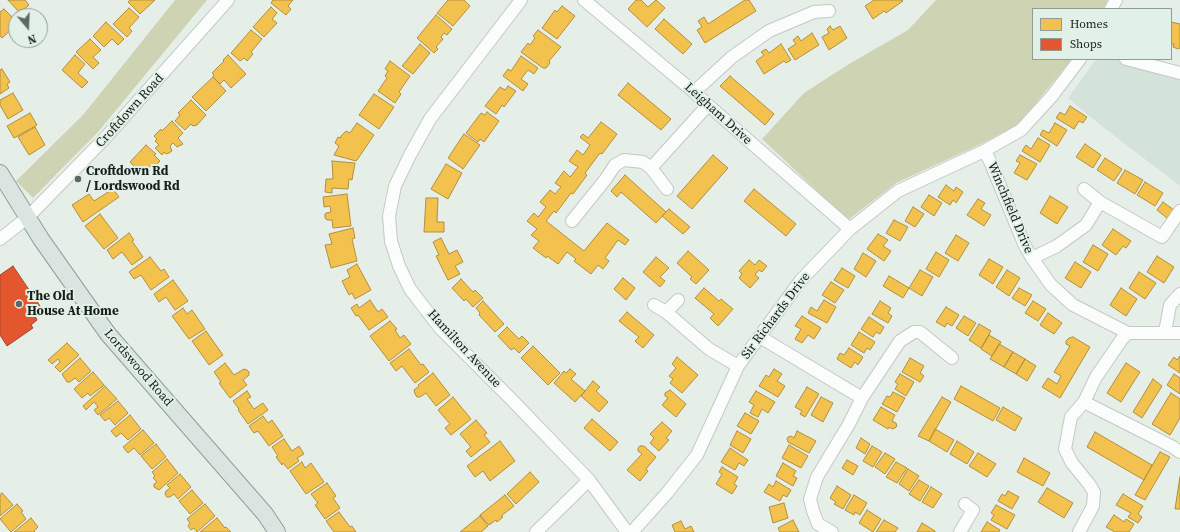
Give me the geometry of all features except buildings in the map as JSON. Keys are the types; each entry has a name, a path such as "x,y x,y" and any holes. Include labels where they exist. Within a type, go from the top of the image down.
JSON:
{"main road":[{"name":"Lordswood Road","path":"0,173 27,218 108,334 265,514 277,532"}],"street":[{"name":"Croftdown Road","path":"0,239 27,218 107,136 228,0"},
{"name":"Hamilton Avenue","path":"521,0 430,119 410,155 395,186 389,216 391,241 399,266 410,289 440,328 511,399 588,480 627,532"},
{"name":"Leigham Drive","path":"584,0 694,92 850,229"},
{"path":"694,92 732,58 769,30 813,6 829,11"},
{"name":"Sir Richards Drive","path":"632,532 667,493 697,455 738,366 801,280 850,229 898,190 984,151 1021,130 1052,96 1079,60"},
{"path":"1130,60 1180,73"},
{"path":"651,168 708,105"},
{"name":"Winchfield Drive","path":"984,151 989,159 1032,258 1051,286 1074,305 1128,333 1180,333"},
{"path":"572,221 605,180 614,164 624,160 643,162 651,168 667,190"},
{"path":"1084,189 1100,202 1162,237 1180,211"},
{"path":"1032,258 1058,246 1086,225 1100,202"},
{"path":"1165,332 1170,305 1180,294"},
{"path":"666,312 678,300"},
{"path":"654,305 666,312 709,349 738,366"},
{"path":"832,532 818,524 810,499 816,477 849,424 862,398 900,341 914,332 920,332 952,358"},
{"path":"1080,532 1093,506 1094,492 1072,463 1065,449 1071,417 1084,402 1096,377 1122,339 1128,333"},
{"path":"760,337 862,398"},
{"path":"1084,402 1173,447 1180,452"},
{"path":"536,532 588,480"},
{"path":"960,532 973,510 965,504"}],"shaded area":[{"path":"1095,60 1125,60 1180,77 1180,186 1099,124 1068,98"}],"green space":[{"path":"175,0 207,0 98,132 33,198 16,181 83,115"},
{"path":"936,0 1108,0 1104,8 1032,8 1032,60 1071,60 1018,125 981,144 896,183 848,220 762,139 804,93 849,64 908,30"}],"place":[{"name":"Croftdown Rd / Lordswood Rd","path":"78,179"},
{"name":"The Old House At Home","path":"19,304"}]}
